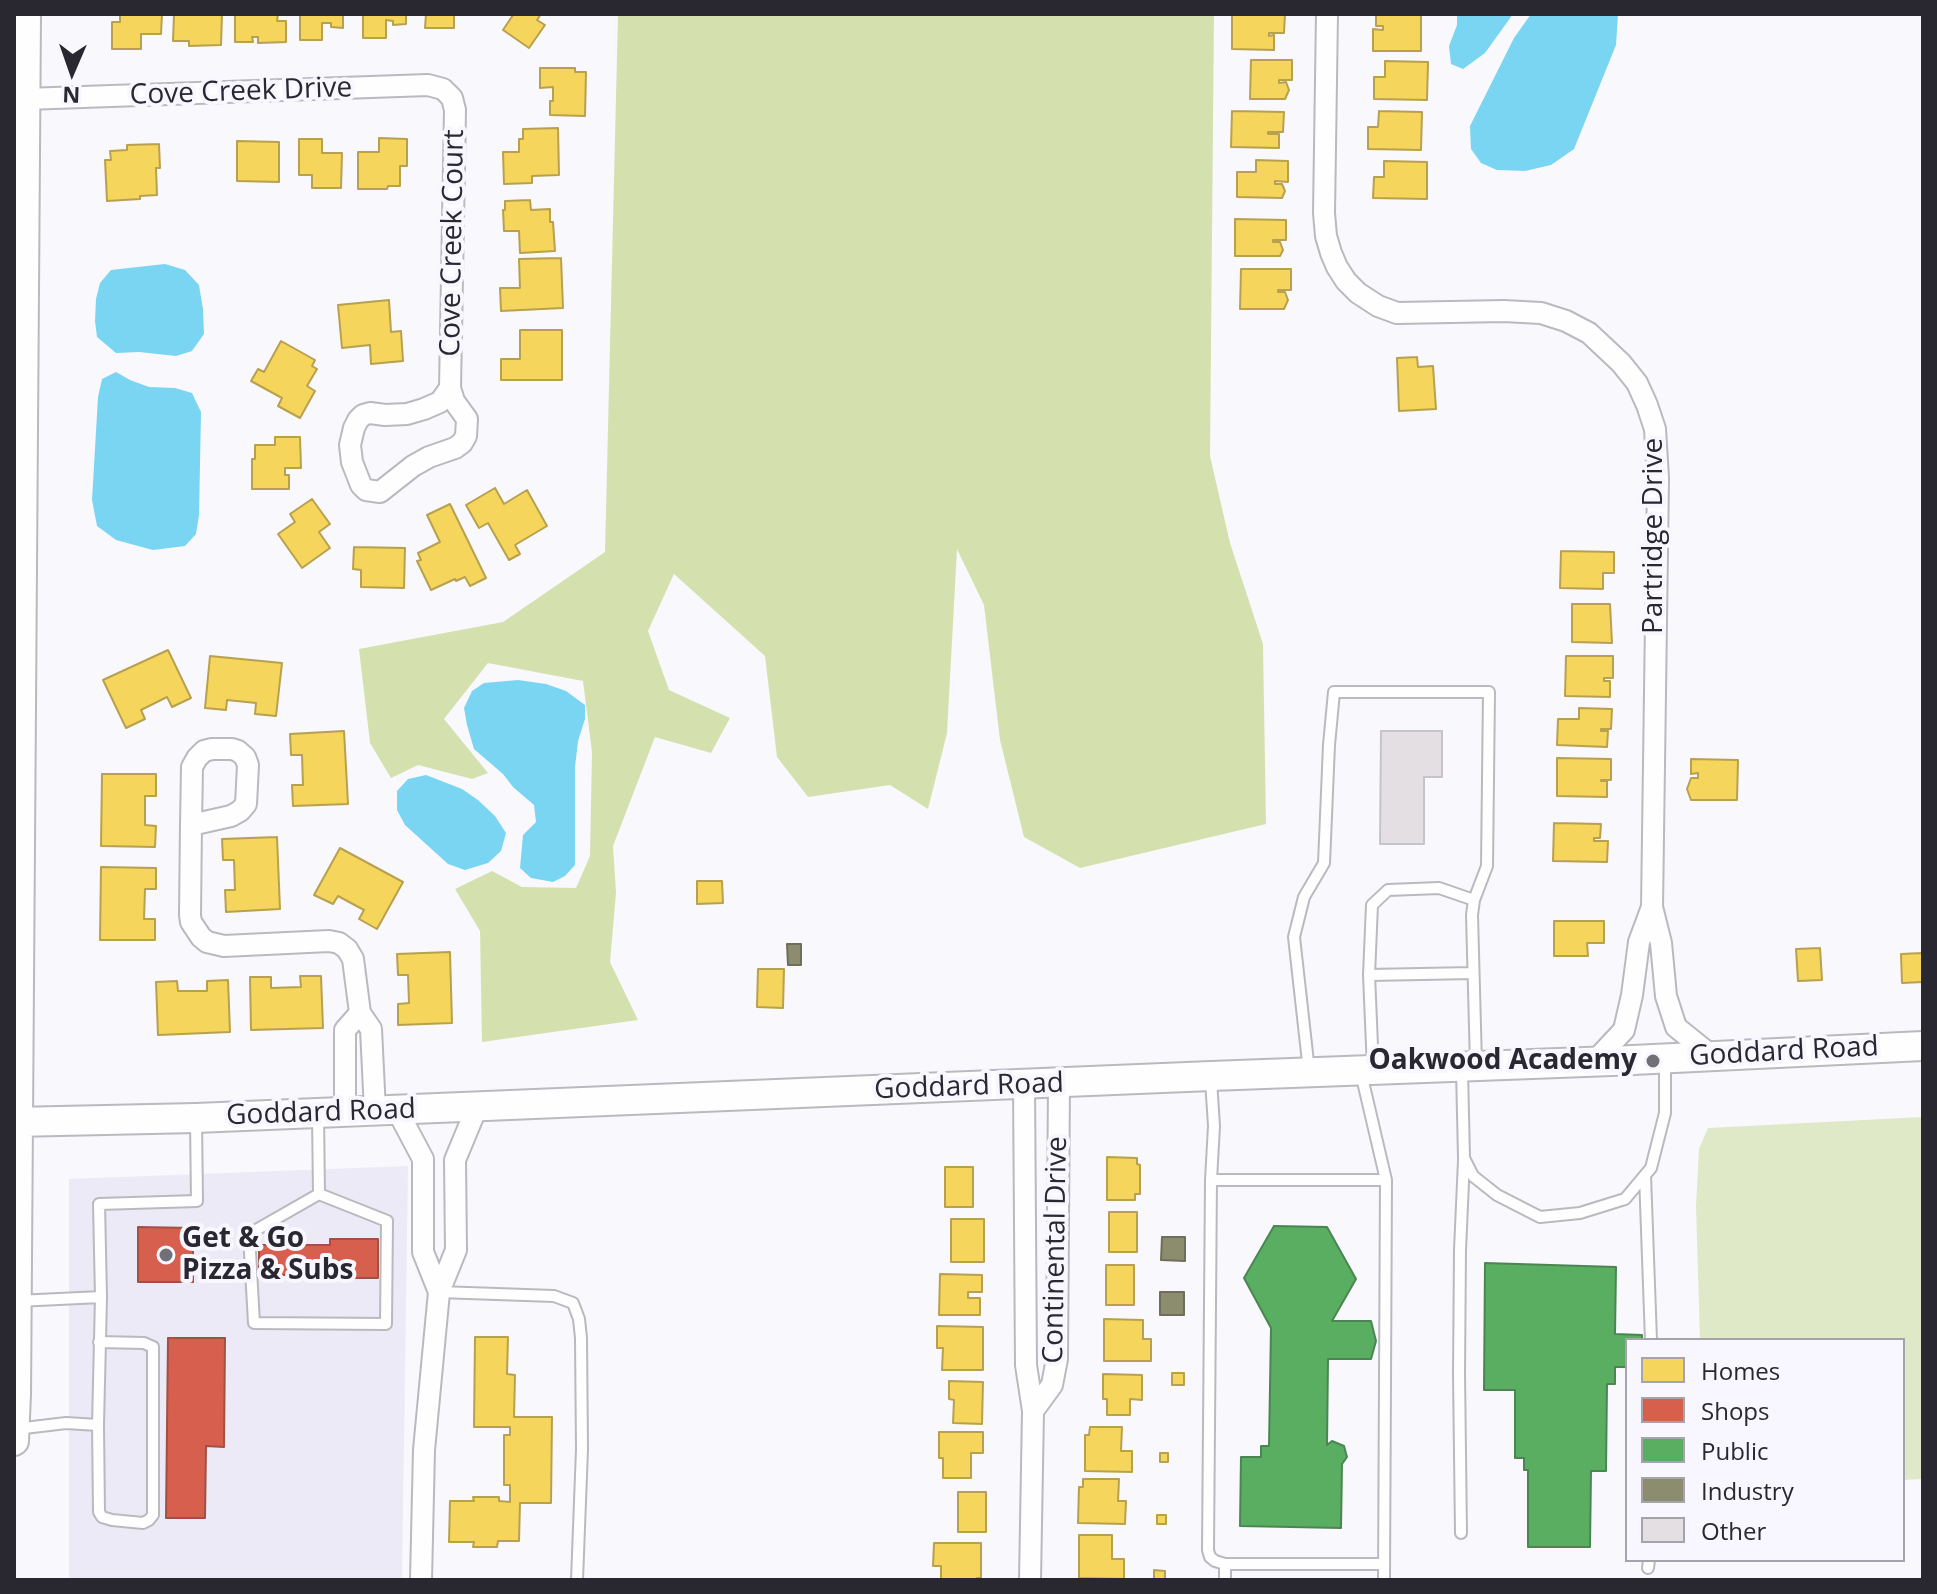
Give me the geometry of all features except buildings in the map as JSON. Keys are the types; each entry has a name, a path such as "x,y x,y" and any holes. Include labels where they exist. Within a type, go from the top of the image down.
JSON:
{"main road":[{"path":"14,1441 20,162 25,99 26,14"},
{"name":"Goddard Road","path":"16,1122 477,1107 1923,1046"}],"street":[{"name":"Partridge Drive","path":"1327,14 1324,213 1331,253 1346,281 1378,306 1397,313 1504,311 1541,313 1566,321 1589,333 1621,363 1637,383 1647,405 1655,429 1658,478 1652,907"},
{"name":"Cove Creek Drive","path":"25,99 428,85 443,89 452,98"},
{"name":"Cove Creek Court","path":"450,388 440,402 424,409 396,414 370,413 358,420 350,445 357,478 366,490 380,492 413,466 455,448 466,436 467,419 454,401 450,388 455,110 452,98"},
{"path":"191,825 190,915 191,922 207,942 224,946 329,941 339,943 353,959 360,1013 371,1029 386,1110 423,1159 423,1252 439,1292"},
{"path":"1652,907 1661,943 1666,996 1676,1027 1712,1056"},
{"path":"1594,1062 1624,1030 1639,942 1652,907"},
{"path":"332,1112 345,1030 360,1013"},
{"name":"Continental Drive","path":"1033,1411 1052,1385 1057,1359 1059,1083"},
{"name":"Continental Drive","path":"1024,1084 1026,1365 1033,1411 1030,1580"},
{"path":"421,1580 424,1450 439,1292 456,1250 455,1160 477,1107"}],"lane":[{"path":"1309,1073 1294,937 1304,897 1324,863 1334,692 1489,692 1487,866 1474,900 1472,915 1473,973 1460,1250 1461,1533"},
{"path":"1384,1580 1386,1180 1367,1071 1372,905 1388,890 1439,888 1474,900"},
{"path":"1369,975 1473,973"},
{"path":"1464,1158 1473,1176 1497,1195 1540,1217 1580,1213 1625,1199 1651,1168 1665,1113 1665,1058"},
{"path":"1211,1076 1214,1126 1211,1180 1210,1557 1225,1564 1384,1564"},
{"path":"319,1194 332,1112"},
{"path":"99,1342 144,1343 153,1347 153,1515 143,1523 112,1520 102,1517 99,1512 98,1425 99,1342 101,1297 99,1204 197,1201 196,1118"},
{"path":"1645,1175 1651,1338"},
{"path":"1211,1180 1386,1180"},
{"path":"319,1194 387,1221 386,1324 254,1323 249,1234 319,1194"},
{"path":"439,1292 554,1296 573,1303 581,1338 582,1449 577,1580"},
{"path":"17,1301 101,1297"},
{"path":"14,1429 66,1423 98,1425"},
{"path":"1225,1564 1225,1580"}],"shaded area":[{"path":"408,1166 402,1580 69,1580 69,1179"}],"green space":[{"path":"618,14 1214,14 1210,456 1230,543 1263,644 1266,824 1080,868 1024,837 1000,740 984,605 957,549 947,733 928,809 890,785 808,797 777,757 765,656 674,574 648,631 669,690 730,718 711,753 655,737 613,846 616,893 610,962 638,1020 482,1042 480,931 455,889 492,871 522,887 576,888 590,856 592,752 583,681 488,663 444,719 488,773 472,779 418,765 391,778 370,743 359,649 503,622 605,552"},
{"path":"1923,1117 1923,1479 1905,1480 1905,1338 1700,1338 1696,1206 1699,1149 1708,1128"}],"water":[{"path":"1457,14 1513,14 1485,53 1463,69 1451,64 1449,46 1457,25"},
{"path":"1531,14 1618,14 1616,45 1574,149 1551,165 1525,171 1497,170 1481,163 1471,149 1470,126 1514,38"},
{"path":"165,264 185,270 199,285 204,334 192,351 176,356 116,353 97,337 96,299 100,283 111,270"},
{"path":"116,372 149,387 175,388 192,393 201,412 199,515 196,534 185,546 153,550 116,540 97,526 92,500 98,397 102,379"},
{"path":"518,680 566,691 585,705 575,767 575,865 565,876 553,882 531,878 520,868 523,835 536,822 534,805 474,749 464,708 472,691 484,683"},
{"path":"426,775 462,789 495,816 506,833 501,851 488,863 465,870 448,864 405,825 397,810 397,791 408,779"}],"place":[{"name":"Oakwood Academy","path":"1653,1061"},
{"name":"Get & Go Pizza & Subs","path":"166,1255"}]}
